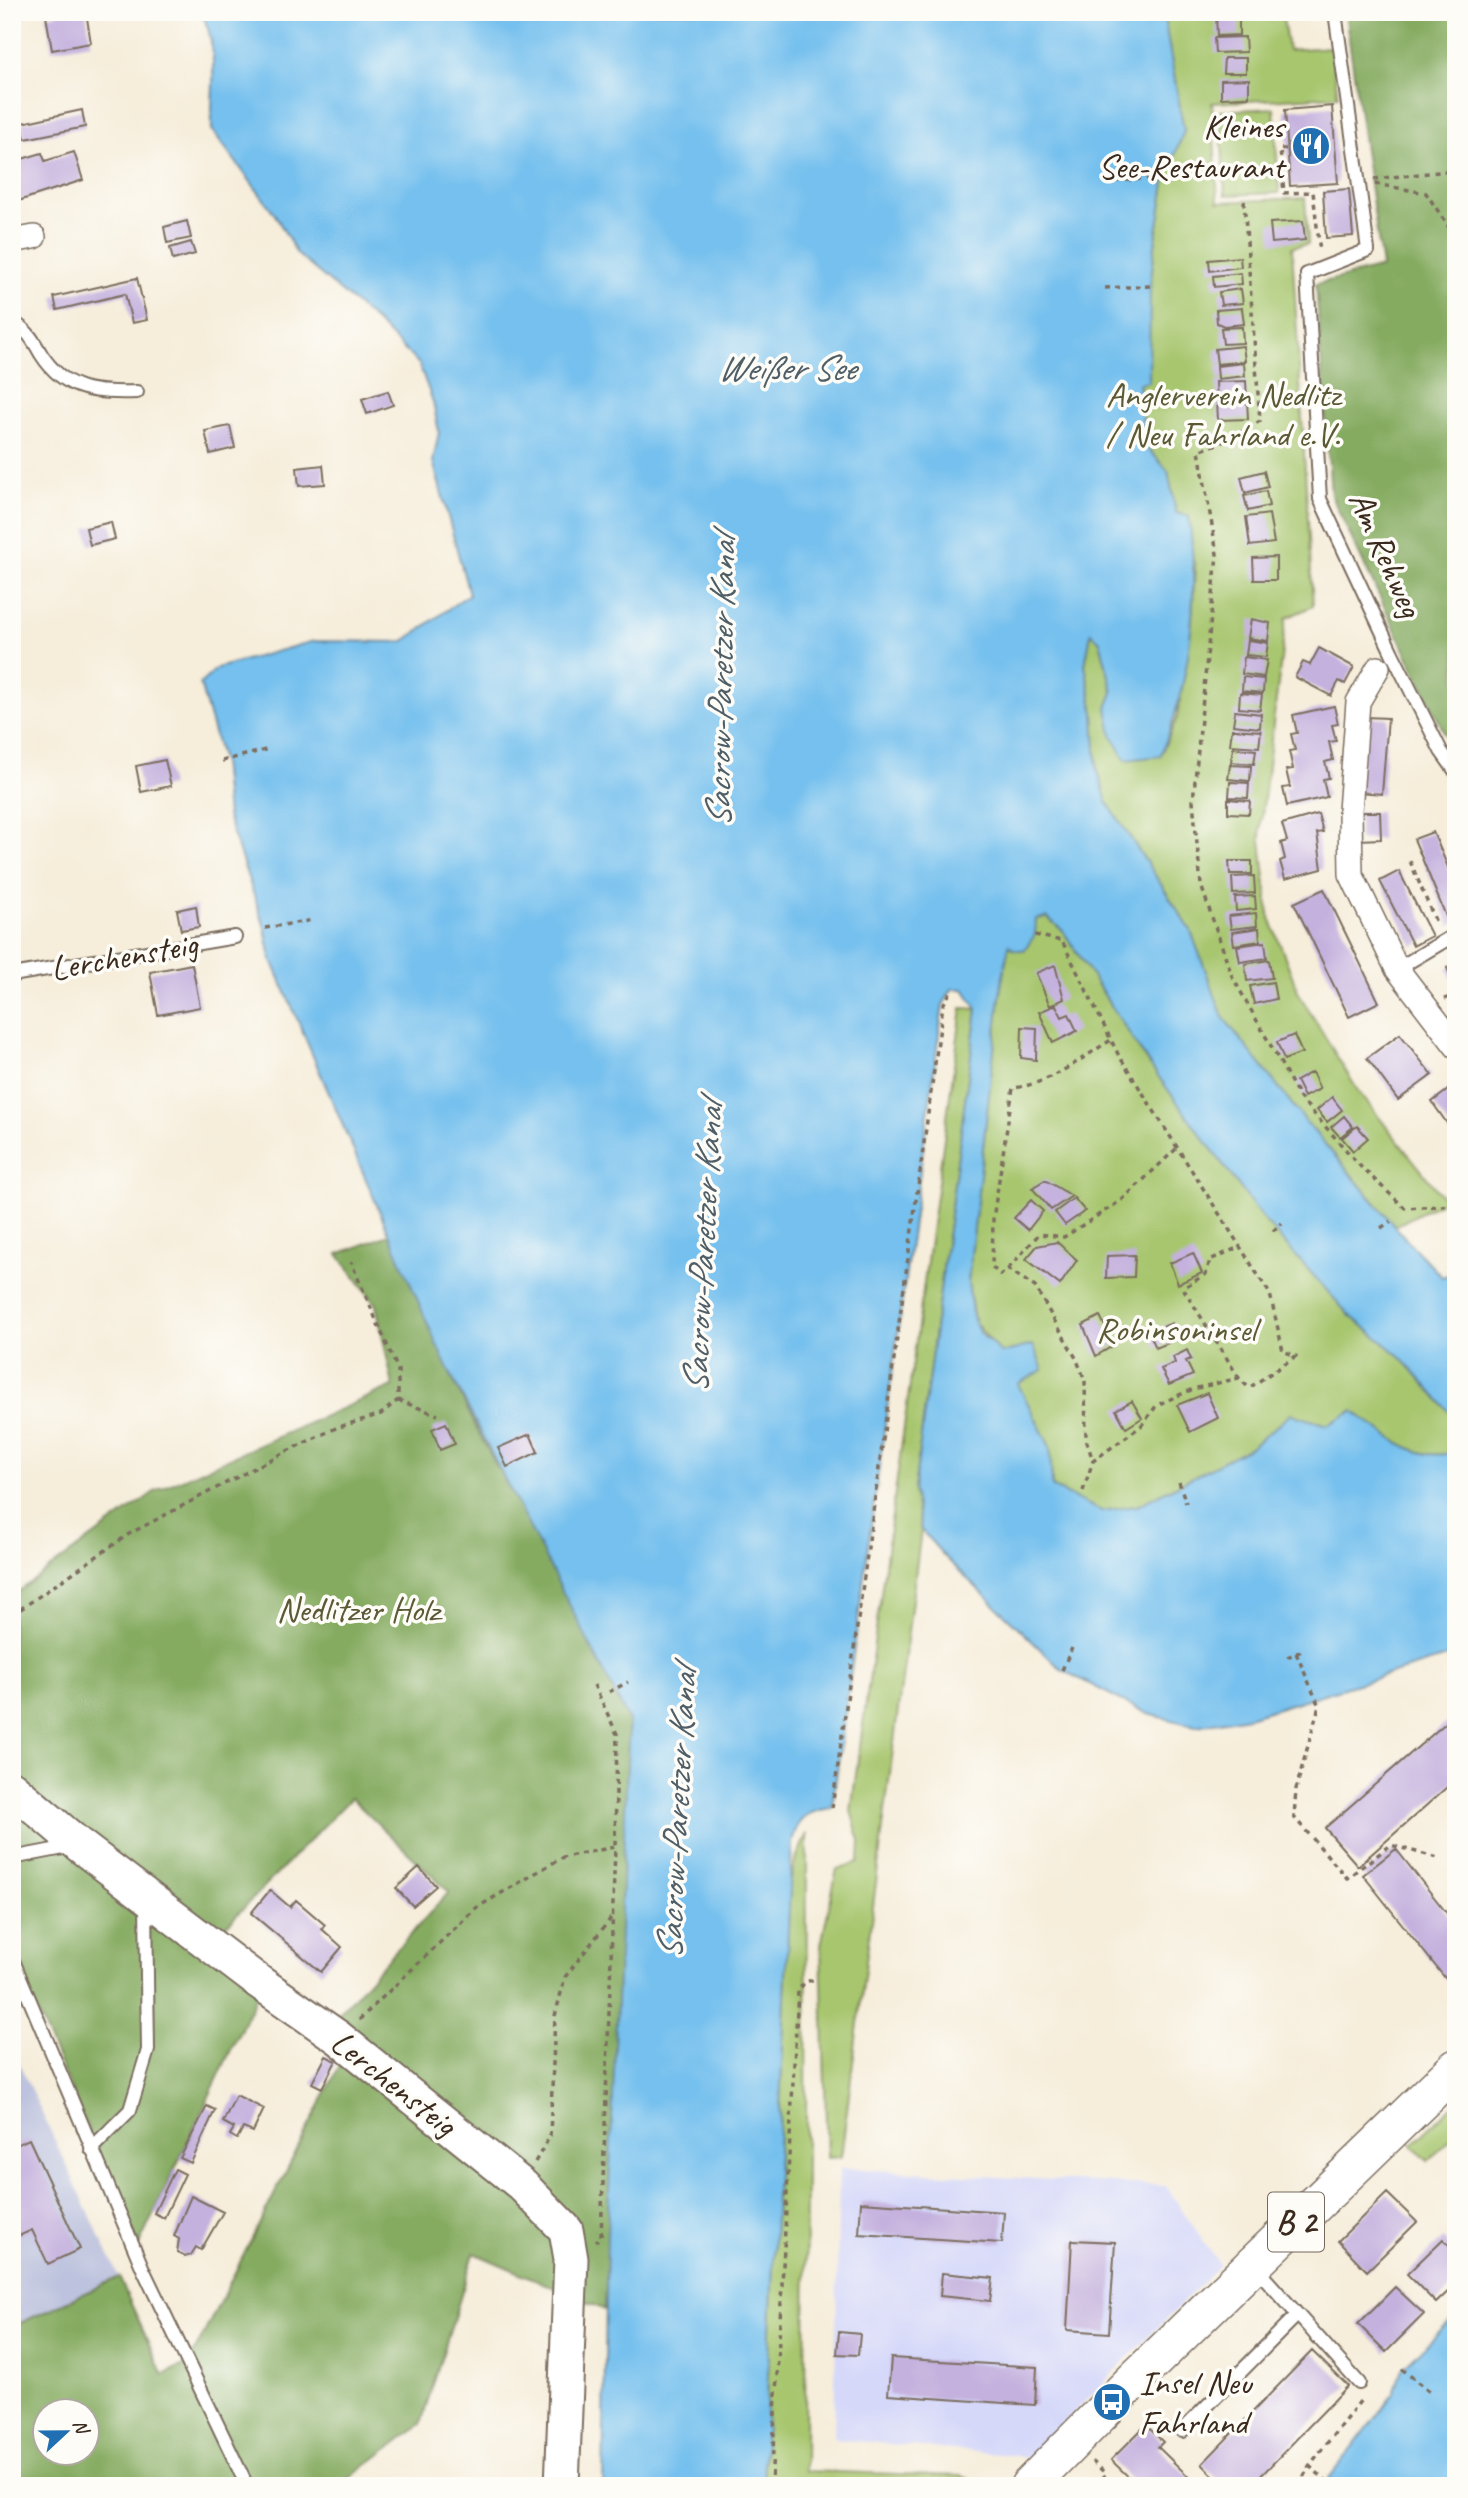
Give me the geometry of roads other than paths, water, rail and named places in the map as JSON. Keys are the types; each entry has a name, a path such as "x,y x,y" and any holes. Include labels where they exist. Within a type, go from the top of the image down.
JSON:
{"main road":[{"name":"B 2","path":"1029,2486 1252,2264 1456,2068"}],"street":[{"name":"Am Rehweg","path":"1378,668 1358,702 1350,811 1351,874 1397,969 1456,1046"},
{"name":"Lerchensteig","path":"12,1788 79,1845 145,1892 260,1982 339,2038 522,2185 566,2230 571,2259 562,2486"}],"lane":[{"name":"Am Rehweg","path":"1335,12 1368,250 1307,274 1320,499 1392,653 1441,751 1456,772"},
{"path":"12,322 24,328 46,361 63,380 97,393 137,392"},
{"name":"Lerchensteig","path":"12,975 235,937"},
{"path":"1397,969 1450,937"},
{"path":"12,1858 79,1845"},
{"path":"91,2148 130,2110 148,2050 145,1892"},
{"path":"12,1958 143,2269 247,2486"},
{"path":"1252,2264 1359,2383"},
{"path":"1182,2431 1297,2315"}],"water":[{"name":"Weißer See","path":"201,12 1163,12 1184,131 1166,177 1150,286 1149,382 1139,384 1145,445 1168,471 1176,513 1189,516 1193,607 1186,668 1171,727 1160,756 1126,760 1112,735 1107,708 1113,692 1100,641 1091,633 1085,665 1094,713 1097,768 1107,802 1190,929 1223,1017 1306,1122 1406,1239 1442,1277 1456,1272 1456,1419 1398,1354 1348,1314 1264,1220 1147,1061 1063,931 1047,917 1036,919 1035,935 1024,950 1015,950 1009,945 1001,987 968,1282 976,1325 984,1337 1001,1353 1033,1345 1043,1370 1018,1384 1050,1447 1052,1487 1101,1511 1137,1506 1251,1447 1291,1414 1327,1425 1353,1411 1388,1436 1415,1450 1428,1454 1456,1451 1456,1654 1248,1717 1196,1726 1148,1714 1062,1670 946,1558 921,1530 914,1490 977,1009 964,989 952,989 943,1005 832,1808 815,1811 804,1817 797,1827 792,1843 763,2486 603,2486 607,2236 629,1721 442,1357 271,958 265,928 227,816 222,761 200,684 217,668 314,641 403,642 469,594 433,461 439,432 433,402 419,364 371,317 297,254 274,213 212,130 213,55 211,40"},
{"path":"1456,2316 1456,2486 1323,2486 1394,2393 1402,2369"}],"place":[{"name":"Kleines See-Restaurant","path":"1311,146"},
{"name":"Insel Neu Fahrland","path":"1112,2402"}],"park label":[{"name":"Anglerverein Nedlitz / Neu Fahrland e.V.","path":"1223,414"},
{"name":"Robinsoninsel","path":"1176,1329"},
{"name":"Nedlitzer Holz","path":"358,1609"}],"water label":[{"name":"Sacrow-Paretzer Kanal","path":"720,682"},
{"name":"Sacrow-Paretzer Kanal","path":"702,1248"},
{"name":"Sacrow-Paretzer Kanal","path":"676,1814"}]}
